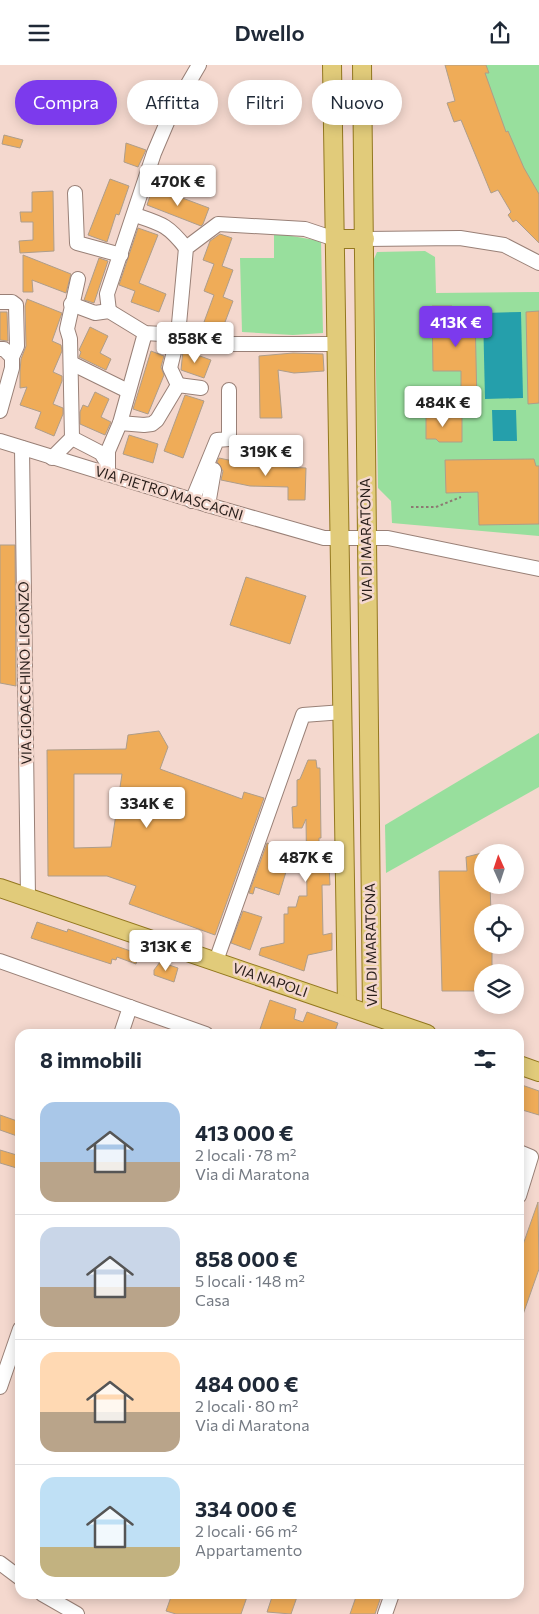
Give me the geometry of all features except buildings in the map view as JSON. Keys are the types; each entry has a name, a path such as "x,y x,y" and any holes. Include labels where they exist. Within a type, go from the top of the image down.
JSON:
{"main road":[{"name":"VIA DI MARATONA","path":"332,65 338,344 346,1006"},
{"name":"VIA DI MARATONA","path":"362,65 372,1014"},
{"path":"335,239 365,239"},
{"name":"VIA NAPOLI","path":"0,888 413,1029"},
{"path":"524,1067 539,1072"}],"street":[{"path":"109,311 107,294 135,215 154,153 171,113 199,65"},
{"path":"76,193 77,243 120,255"},
{"path":"135,215 164,225 174,232 186,249 178,335 170,369 178,385"},
{"path":"186,249 218,224 305,229 335,239"},
{"path":"365,239 460,238 504,245 539,263"},
{"path":"52,458 72,438 70,339 67,329 78,279"},
{"path":"0,302 12,302 16,305 17,346 6,353 12,368 4,384 0,411"},
{"path":"71,304 95,313 109,311 145,333 178,335 229,344 338,344"},
{"path":"107,468 108,451 120,423 145,333"},
{"path":"71,363 128,391"},
{"path":"178,385 200,388"},
{"path":"120,423 152,424 157,420 178,385"},
{"path":"192,501 217,440 229,439 229,391"},
{"path":"72,438 101,453 107,468"},
{"name":"VIA PIETRO MASCAGNI","path":"0,441 52,458 107,468 192,501 324,538 396,540 539,569"},
{"name":"VIA GIOACCHINO LIGONZO","path":"22,448 28,897"},
{"path":"208,505 214,470"},
{"path":"216,961 303,715 343,712"},
{"path":"0,961 192,1029"},
{"path":"123,1029 130,1007"},
{"path":"524,1154 532,1157 524,1182"},
{"path":"0,1387 15,1344"},
{"path":"0,1563 15,1574"},
{"path":"51,1599 77,1614"},
{"path":"385,1614 390,1599"}],"path":[{"path":"411,507 436,507 461,497"}],"green space":[{"path":"451,65 539,65 539,242 525,229 499,187"},
{"path":"274,233 321,241 323,333 293,335 242,332 240,258 274,258"},
{"path":"425,251 435,257 436,293 539,292 539,536 392,523 391,501 378,488 374,259 377,252"},
{"path":"539,733 539,787 386,873 385,825"}],"water":[{"path":"521,312 523,398 485,399 483,313"},
{"path":"492,410 516,410 517,441 493,441"}]}
